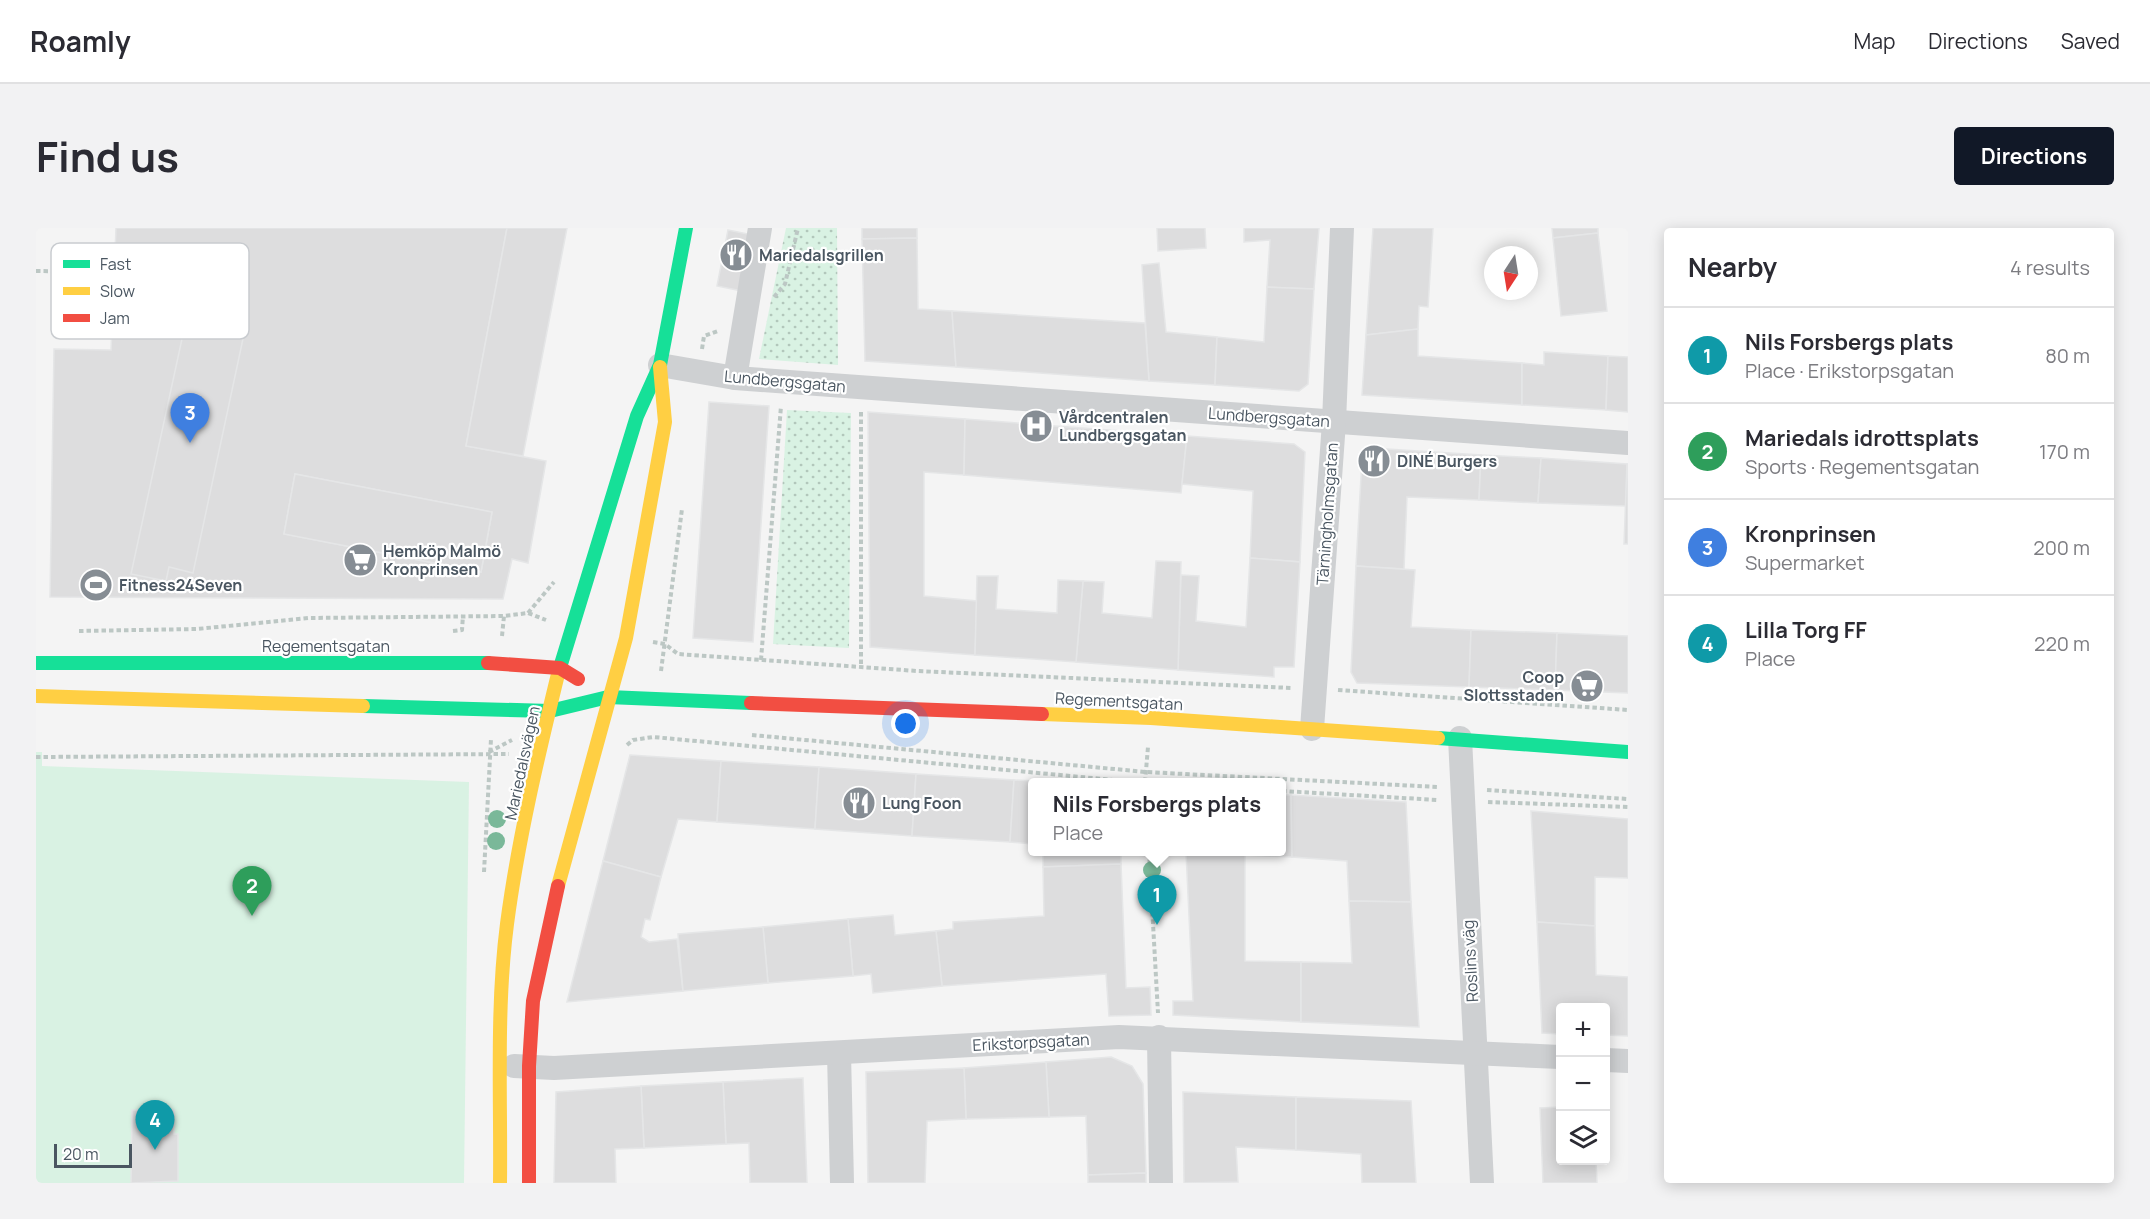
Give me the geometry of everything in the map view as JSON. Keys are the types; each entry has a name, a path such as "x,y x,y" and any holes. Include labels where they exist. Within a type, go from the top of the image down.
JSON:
{"main road":[{"name":"Mariedalsvägen","path":"500,1183 507,923 538,756 560,668 637,416 660,365 686,228"},
{"name":"Mariedalsvägen","path":"529,1183 529,1066 533,1002 553,906 608,697 626,638 665,422 660,365"},
{"name":"Regementsgatan","path":"36,663 499,663 560,668 608,697"},
{"name":"Regementsgatan","path":"36,696 550,711 608,697 1151,718 1460,738 1628,752"}],"street":[{"path":"735,378 760,228"},
{"name":"Tärningholmsgatan","path":"1312,729 1334,422 1342,228"},
{"name":"Lundbergsgatan","path":"660,365 735,378 783,382 1628,443"},
{"name":"Roslins väg","path":"1460,738 1482,1183"},
{"name":"Erikstorpsgatan","path":"502,1066 555,1068 1119,1037 1159,1037 1556,1058"},
{"path":"1159,1037 1161,1183"},
{"path":"839,1053 842,1183"},
{"path":"1610,1060 1628,1061"}],"path":[{"path":"36,271 51,271"},
{"path":"761,660 783,382"},
{"path":"861,388 861,666"},
{"path":"88,630 197,629 309,618 512,615 528,613 558,577"},
{"path":"665,644 678,654 761,660 1316,689 1628,710"},
{"path":"1145,778 1151,718"},
{"path":"749,734 1146,772 1264,778"},
{"path":"489,752 511,740 543,737"},
{"path":"591,761 612,763 620,749 633,740 653,737 1083,778"},
{"path":"36,756 489,752 538,756"},
{"path":"1286,779 1628,799"},
{"path":"1149,856 1159,1037"}],"green space":[{"path":"786,228 837,228 838,365 759,359"},
{"path":"787,410 851,413 849,648 773,644"},
{"path":"36,752 42,752 42,766 469,782 464,1183 36,1183"}],"building":[{"path":"116,228 507,228 466,446 546,461 528,563 512,559 503,599 50,597 54,349 111,350 111,339 249,339 249,243 115,243","holes":["295,474 492,512 481,572 284,534"]},
{"path":"507,228 567,228 523,456 466,446"},
{"path":"862,228 917,228 917,238 862,239"},
{"path":"1157,228 1205,228 1206,248 1158,251"},
{"path":"1244,228 1319,228 1314,289 1267,287 1270,240 1244,242"},
{"path":"1373,228 1433,228 1428,307 1419,306 1418,329 1366,335"},
{"path":"1552,228 1598,228 1598,233 1553,238"},
{"path":"728,230 753,235 742,291 717,286"},
{"path":"1598,233 1607,311 1561,316 1553,238"},
{"path":"917,238 918,309 952,311 956,367 865,361 862,239"},
{"path":"1159,263 1166,332 1217,337 1215,385 1149,381 1142,265"},
{"path":"1267,287 1314,289 1308,384 1299,391 1215,385 1217,337 1264,342"},
{"path":"952,311 1145,323 1149,381 956,367"},
{"path":"1418,329 1418,356 1522,363 1522,405 1362,395 1366,335"},
{"path":"182,339 243,339 193,573 169,567 166,581 131,574"},
{"path":"1544,352 1608,356 1606,410 1522,405 1522,363 1544,365"},
{"path":"1608,356 1628,357 1628,412 1606,410"},
{"path":"709,402 769,406 753,642 693,638"},
{"path":"868,412 965,419 964,475 924,472 924,596 977,601 975,655 870,647"},
{"path":"965,419 1187,436 1181,493 964,475"},
{"path":"1187,436 1294,444 1305,452 1300,562 1250,558 1253,491 1182,484"},
{"path":"1371,448 1481,455 1479,500 1407,497 1404,569 1356,566 1362,459"},
{"path":"1481,455 1541,458 1538,503 1479,500"},
{"path":"1541,458 1627,464 1626,506 1538,503"},
{"path":"1627,464 1628,544 1624,544"},
{"path":"295,474 492,512 481,572 284,534"},
{"path":"1250,558 1300,562 1294,667 1274,667 1274,677 1178,670 1181,575 1199,576 1196,621 1246,627"},
{"path":"1156,561 1181,562 1178,670 1076,662 1083,581 1104,582 1102,613 1152,618"},
{"path":"1356,566 1415,570 1411,627 1471,630 1469,687 1357,683 1351,672"},
{"path":"977,576 998,576 996,609 1057,613 1058,580 1083,581 1076,662 975,655"},
{"path":"1471,630 1557,633 1555,690 1469,687"},
{"path":"1557,633 1628,636 1628,693 1555,690"},
{"path":"630,755 721,761 717,822 678,819 661,877 603,861"},
{"path":"721,761 819,767 815,829 717,822"},
{"path":"819,767 916,774 912,836 815,829"},
{"path":"916,774 1014,780 1010,842 912,836"},
{"path":"1014,780 1028,781 1028,844 1010,842"},
{"path":"1286,795 1291,795 1292,857 1268,856 1286,856"},
{"path":"1291,795 1406,802 1411,902 1349,901 1347,861 1292,857"},
{"path":"1531,811 1628,819 1628,878 1595,877 1595,926 1537,922"},
{"path":"1043,856 1121,856 1121,864 1043,867"},
{"path":"1186,856 1245,856 1245,961 1301,962 1301,1022 1173,1015 1173,1001 1193,1001"},
{"path":"603,861 661,877 650,920 645,919 641,937 649,942 677,939 683,991 567,1002"},
{"path":"1121,864 1126,988 1150,987 1151,1015 1109,1016 1106,974 942,986 936,931 953,929 953,922 1044,916 1043,867"},
{"path":"1349,901 1411,902 1419,1027 1301,1022 1301,962 1352,963"},
{"path":"893,915 895,935 936,931 942,986 873,993 871,974 853,976 848,919"},
{"path":"848,919 853,976 768,983 763,927"},
{"path":"1537,922 1595,926 1596,975 1628,977 1628,1036 1610,1035 1610,1003 1556,1003 1556,1034 1542,1033"},
{"path":"763,927 768,983 683,991 678,934"},
{"path":"1111,1057 1132,1066 1143,1084 1146,1173 1088,1175 1086,1116 1049,1117 1046,1062"},
{"path":"1046,1062 1049,1117 966,1119 964,1068"},
{"path":"964,1068 966,1119 927,1121 925,1183 868,1183 866,1072"},
{"path":"803,1078 807,1183 750,1183 749,1143 726,1144 723,1082"},
{"path":"723,1082 726,1144 644,1148 641,1086"},
{"path":"641,1086 644,1148 615,1149 616,1183 554,1183 556,1092"},
{"path":"1183,1092 1296,1097 1296,1150 1236,1147 1238,1182 1184,1183"},
{"path":"1296,1097 1411,1101 1416,1183 1362,1183 1361,1154 1296,1150"},
{"path":"1556,1107 1556,1165 1596,1165 1597,1183 1543,1183 1540,1108"},
{"path":"132,1110 174,1110 174,1134 178,1134 178,1181 131,1183"},
{"path":"1146,1173 1146,1183 1088,1183 1088,1175"}],"traffic: fast":[{"path":"558,674 637,416 660,365 686,228"},
{"path":"36,663 488,663"},
{"path":"363,706 550,711 608,697 751,703"},
{"path":"1438,738 1628,752"}],"traffic: slow":[{"path":"558,886 626,638 665,422 660,367"},
{"path":"500,1183 500,1021 507,924 523,830 558,674"},
{"path":"36,696 363,706"},
{"path":"1042,714 1151,718 1438,738"}],"traffic: jam":[{"path":"488,663 560,668 578,679"},
{"path":"751,703 1042,714"},
{"path":"529,1183 529,1066 533,1001 558,886"}],"place":[{"name":"Mariedalsgrillen","path":"736,255"},
{"name":"Vårdcentralen Lundbergsgatan","path":"1036,426"},
{"name":"Kronprinsen","path":"190,443"},
{"name":"DINÉ Burgers","path":"1374,461"},
{"name":"Hemköp Malmö Kronprinsen","path":"360,560"},
{"name":"Fitness24Seven","path":"96,585"},
{"name":"Coop Slottsstaden","path":"1587,686"},
{"name":"Lung Foon","path":"859,803"},
{"name":"Mariedals idrottsplats","path":"252,916"},
{"name":"Nils Forsbergs plats","path":"1157,925"},
{"name":"Lilla Torg FF","path":"155,1150"}]}
